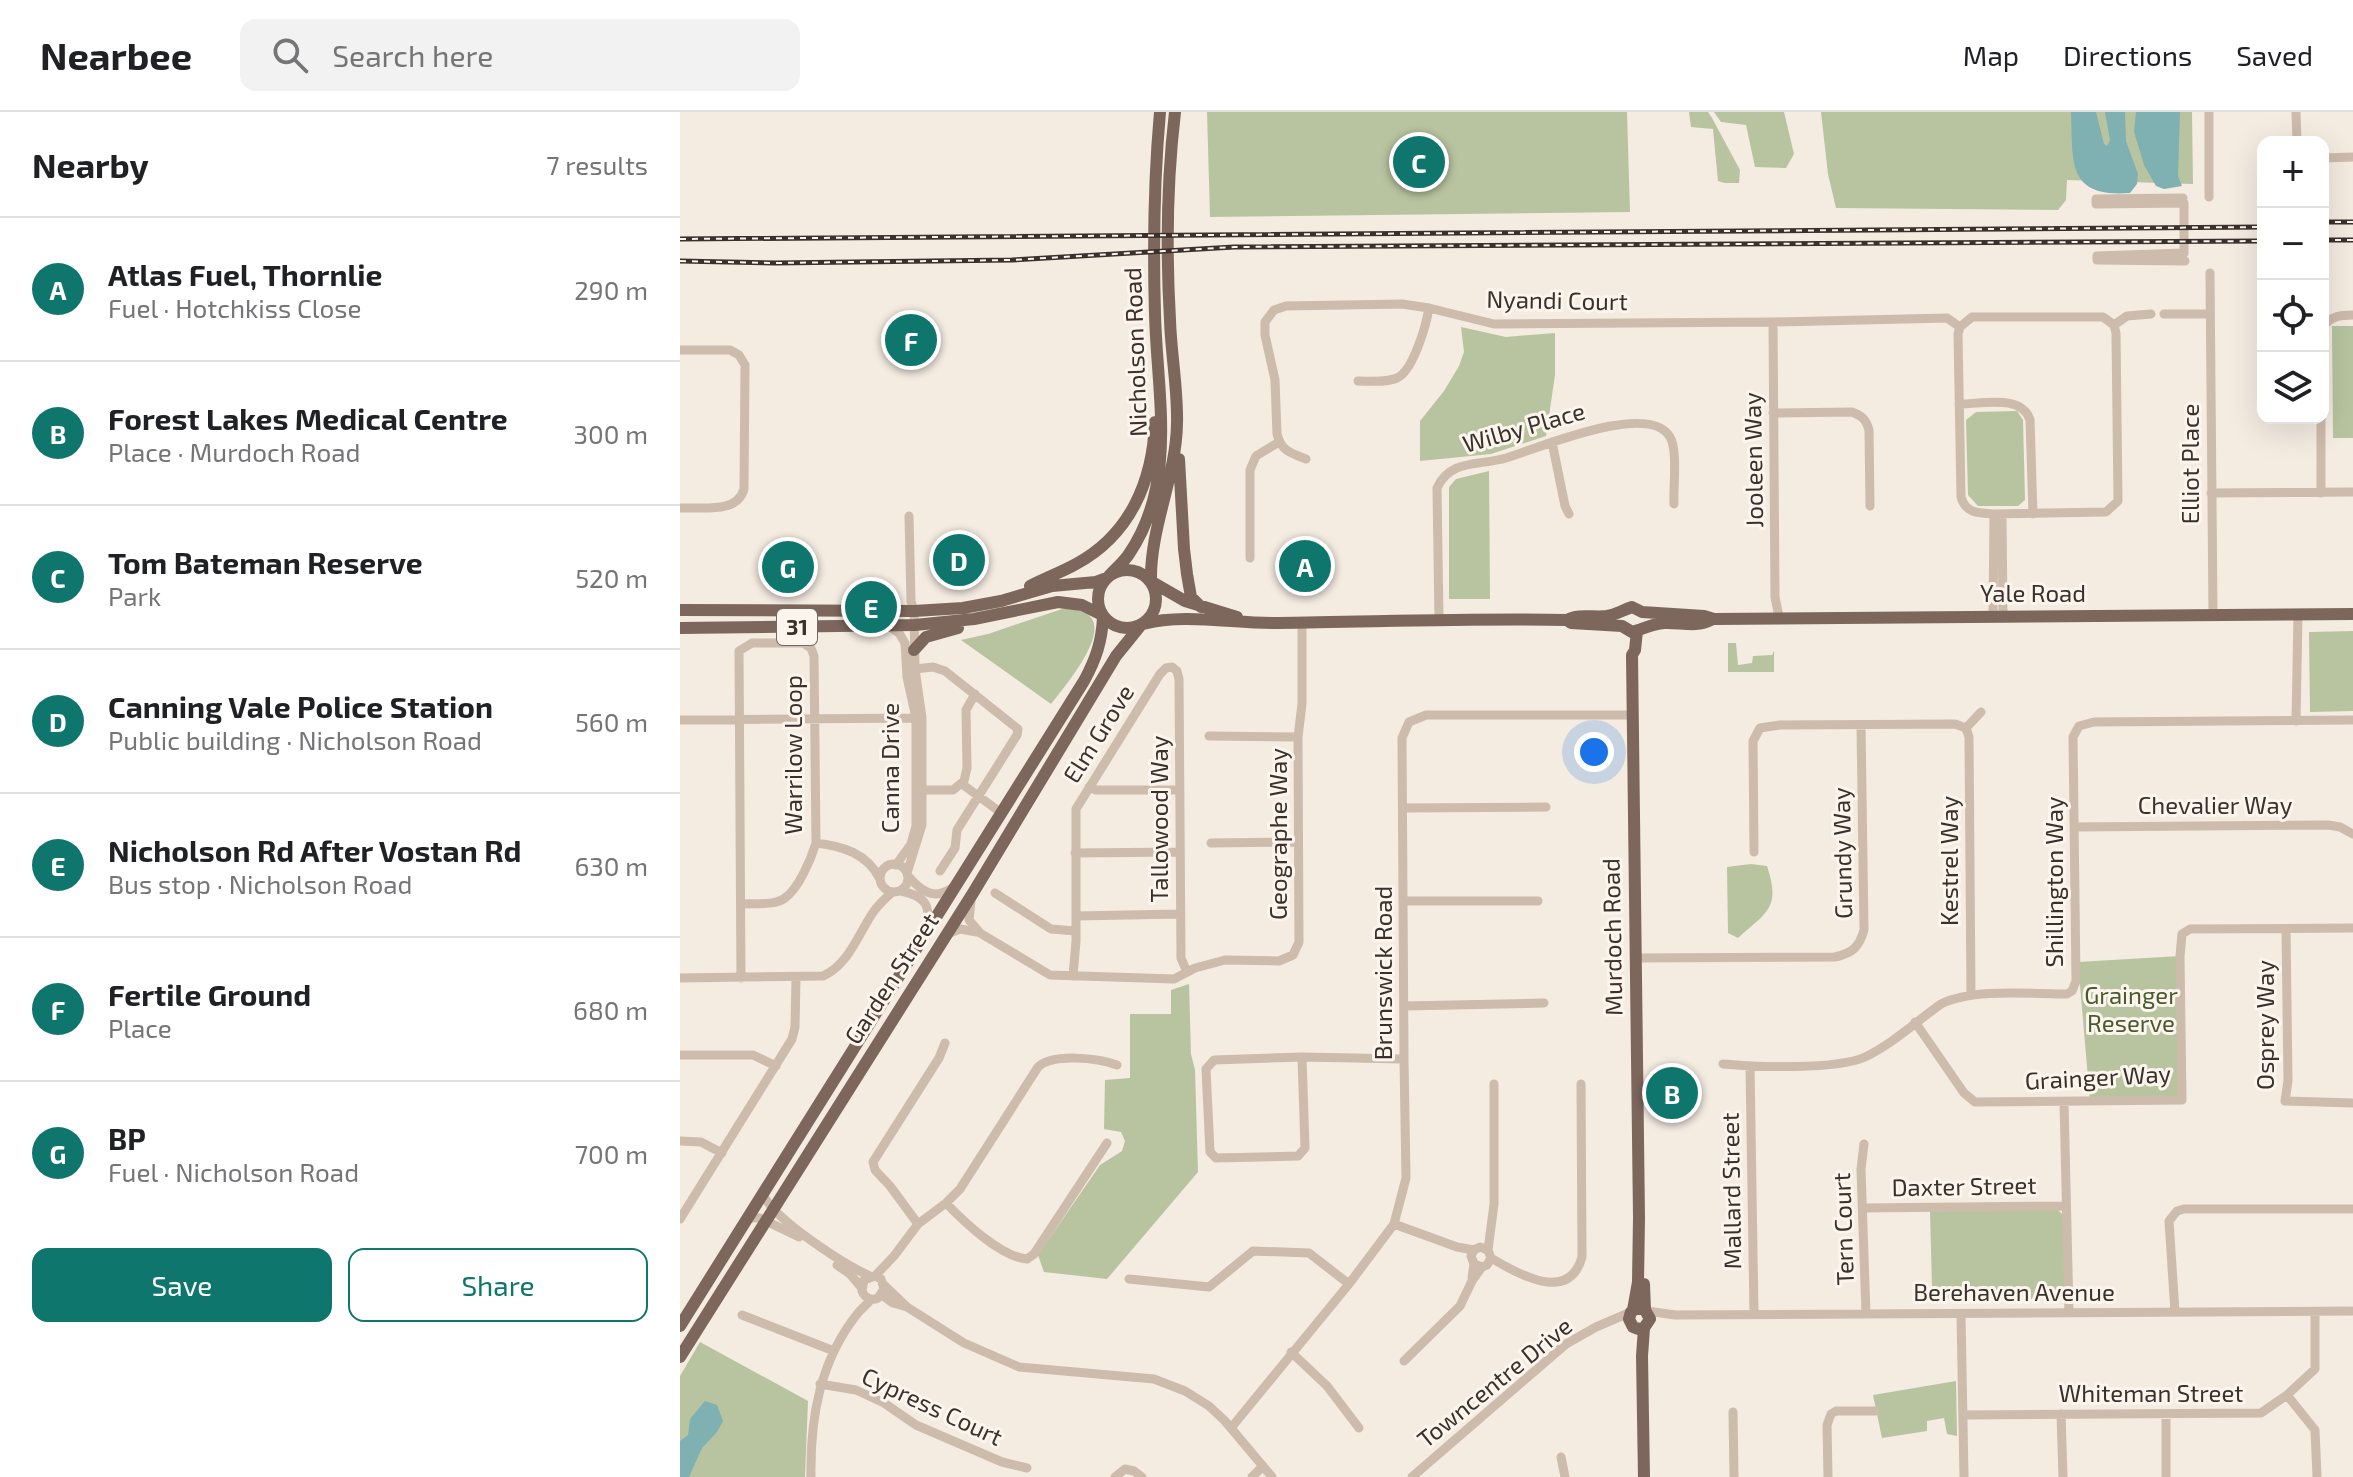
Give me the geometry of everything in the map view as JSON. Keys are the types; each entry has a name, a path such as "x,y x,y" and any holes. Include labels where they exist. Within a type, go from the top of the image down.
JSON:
{"main road":[{"name":"Nicholson Road","path":"1108,577 1129,554 1140,535 1154,497 1163,442 1154,256 1160,112"},
{"name":"Nicholson Road","path":"1152,581 1152,561 1173,464 1177,423 1168,256 1175,112"},
{"name":"31","path":"1004,607 1094,553 1123,523 1142,490 1150,468 1155,415 1161,400"},
{"path":"1177,423 1184,549 1191,597 1201,607"},
{"name":"31","path":"680,628 948,623 1004,607 1052,586 1096,582 1123,570 1138,572 1152,581"},
{"path":"1102,616 1098,595 1108,577"},
{"path":"1142,625 1155,609 1157,600 1152,581"},
{"name":"Yale Road","path":"1152,581 1175,596 1201,607 1256,622"},
{"name":"31","path":"680,610 914,611 1058,602 1082,605 1120,627 1142,625"},
{"path":"914,650 926,637 949,629 993,621 1004,607"},
{"name":"Yale Road","path":"1630,626 1632,607 1642,612 1714,619 2353,614"},
{"name":"Murdoch Road","path":"1642,612 1645,620 1630,626 1628,650 1632,655 1639,1218 1644,1260 1639,1318 1644,1477"},
{"name":"Garden Street","path":"680,1326 1093,666 1102,639 1102,616"},
{"name":"Yale Road","path":"1142,625 1169,619 1256,622 1439,619 1567,620 1571,623 1630,626 1705,623 1714,619"},
{"name":"Garden Street","path":"680,1357 973,893 1121,647 1142,625"},
{"path":"1010,798 1028,783 1049,751 1054,747 1061,748"},
{"path":"823,1099 833,1101 867,1059"}],"street":[{"path":"2209,112 2209,197"},
{"path":"2296,112 2297,136"},
{"path":"2329,158 2353,157"},
{"path":"2183,198 2096,199 2096,204 2184,203 2184,253 2097,256 2097,260 2185,261"},
{"name":"Elliot Place","path":"2210,273 2213,615"},
{"name":"Nyandi Court","path":"1279,442 1275,380 1265,322 1274,310 1286,306 1387,304 1429,308 1494,324 1947,318 1960,327"},
{"path":"1358,381 1389,381 1401,377 1409,366 1429,308"},
{"path":"2114,325 2127,316 2151,314"},
{"path":"2164,314 2210,314"},
{"path":"2329,320 2353,315"},
{"path":"1972,317 2103,317 2114,325 2118,501 2106,512 1998,514 1969,511 1961,497 1960,327 1972,317"},
{"name":"Jooleen Way","path":"1773,322 1775,597 1771,607 1775,618"},
{"path":"680,350 730,350 739,355 745,365 744,489 741,499 732,506 680,508"},
{"path":"1959,404 2012,403 2028,412 2033,514"},
{"path":"1773,413 1864,412 1869,430 1870,506"},
{"path":"2321,424 2321,493"},
{"name":"Wilby Place","path":"1439,619 1437,488 1443,476 1453,469 1506,458 1593,428 1612,425 1669,427 1673,446 1674,504"},
{"path":"1250,558 1250,470 1256,456 1279,442 1285,451 1306,459"},
{"path":"1552,442 1569,514"},
{"path":"2211,493 2353,492"},
{"path":"1998,514 1998,617"},
{"name":"Canna Drive","path":"908,875 910,859 921,834 922,790 922,718 915,669 909,516"},
{"path":"2296,721 2298,614"},
{"name":"Geographe Way","path":"980,933 1050,975 1174,979 1191,970 1225,960 1279,961 1293,955 1299,942 1298,737 1302,704 1302,622"},
{"name":"Canna Drive","path":"889,626 899,633 905,643 907,677 916,718 915,833 906,852 893,865"},
{"name":"Warrilow Loop","path":"741,904 774,902 786,897 810,864 816,843 814,656 811,648 803,643 752,643 739,651 741,978"},
{"path":"915,669 933,667 945,671 1018,729 957,830 955,848 940,871"},
{"name":"Elm Grove","path":"1073,976 1076,809 1160,674 1172,667"},
{"name":"Tallowood Way","path":"1172,667 1179,679 1181,958 1191,970"},
{"path":"922,790 953,790 962,784 967,768 967,706 975,694"},
{"path":"1754,852 1753,741 1757,731 1765,726 1955,724 1966,728 1981,712"},
{"name":"Brunswick Road","path":"1228,1424 1254,1399 1394,1224 1406,1178 1402,738 1409,722 1426,715 1632,715"},
{"path":"680,720 916,718"},
{"name":"Shillington Way","path":"1723,1064 1750,1066 1854,1062 1952,999 1971,995 2067,994 2075,987 2073,737 2079,726 2085,723 2353,720"},
{"name":"Grundy Way","path":"1636,958 1835,957 1850,953 1860,944 1864,930 1861,725"},
{"name":"Kestrel Way","path":"1966,728 1969,737 1971,995"},
{"path":"1209,736 1298,737"},
{"path":"962,784 1000,812"},
{"path":"1089,787 1096,790 1179,790"},
{"path":"1403,808 1546,807"},
{"name":"Chevalier Way","path":"2075,827 2328,825 2353,834"},
{"path":"1211,843 1298,842"},
{"path":"816,843 838,845 865,860 905,869 919,888 933,895 943,894 958,883"},
{"path":"1075,853 1180,852"},
{"path":"865,860 881,881 896,892 920,898 927,906 929,915 925,937"},
{"path":"876,908 883,871 893,865"},
{"path":"680,978 818,977 835,970 876,908 907,885 908,875"},
{"path":"973,893 968,915 973,927 980,933"},
{"path":"995,893 1051,929 1076,931"},
{"path":"1404,901 1538,901"},
{"path":"1076,916 1180,914"},
{"name":"Grainger Way","path":"1915,1022 1964,1093 1975,1102 2182,1100 2182,934 2190,929 2353,928"},
{"path":"947,934 960,929 980,933"},
{"name":"Osprey Way","path":"2286,930 2288,1081 2285,1101 2353,1103"},
{"path":"680,1219 794,1033 796,978"},
{"path":"1405,1006 1544,1003"},
{"path":"918,1224 875,1170 873,1162 939,1058 945,1043"},
{"path":"680,1055 758,1056 776,1066"},
{"path":"1302,1057 1305,1148 1298,1156 1216,1158 1210,1152 1206,1069 1214,1060 1302,1057 1404,1059"},
{"path":"865,1294 879,1283 918,1224 960,1189 1044,1061 1102,1060 1117,1065"},
{"name":"Mallard Street","path":"1750,1066 1754,1314"},
{"path":"1404,1361 1460,1306 1490,1232 1494,1204 1494,1084"},
{"path":"1394,1224 1538,1281 1564,1281 1576,1273 1582,1257 1581,1084"},
{"path":"2064,1102 2069,1313"},
{"path":"680,1141 701,1142 722,1153"},
{"path":"946,1203 971,1229 1017,1258 1027,1259 1034,1254 1107,1143"},
{"name":"Tern Court","path":"1864,1144 1861,1169 1866,1314"},
{"path":"763,1194 769,1215 850,1274 865,1294"},
{"name":"Daxter Street","path":"1863,1208 2065,1206"},
{"path":"2175,1312 2169,1221 2177,1211 2353,1209"},
{"path":"748,1218 769,1215 879,1283 907,1307 964,1343 1019,1367 1154,1379 1185,1391 1209,1406 1228,1424 1272,1477"},
{"path":"1129,1279 1209,1287 1253,1251 1309,1253 1349,1284"},
{"path":"811,1477 813,1412 820,1384 834,1351 858,1312 865,1294 864,1280 879,1283"},
{"name":"Berehaven Avenue","path":"1639,1318 1754,1314 2353,1311"},
{"name":"Whiteman Street","path":"1963,1415 2261,1413 2287,1395 2315,1369 2315,1312"},
{"path":"1961,1314 1964,1477"},
{"path":"742,1315 834,1351"},
{"name":"Towncentre Drive","path":"1412,1477 1557,1351 1606,1324 1639,1318"},
{"path":"1291,1352 1327,1386 1359,1428"},
{"name":"Cypress Court","path":"820,1384 856,1390 884,1403 916,1425 1002,1462 1027,1468"},
{"path":"2287,1395 2315,1430 2317,1477"},
{"path":"1828,1477 1828,1418 1836,1411 1875,1411"},
{"path":"1733,1412 1734,1477"},
{"path":"2061,1414 2063,1477"},
{"path":"2166,1415 2166,1477"},
{"path":"1561,1457 1565,1477"},
{"path":"1252,1477 1263,1466"},
{"path":"1422,1468 1430,1477"},
{"path":"1115,1477 1125,1469 1142,1477"}],"green space":[{"path":"1207,112 1627,112 1630,212 1210,217"},
{"path":"1689,112 1708,112 1740,170 1739,183 1718,181 1713,129 1691,127"},
{"path":"1714,112 1784,112 1794,154 1786,168 1755,167 1746,125 1721,122"},
{"path":"1821,112 2192,112 2193,184 2067,180 2066,200 2058,210 1836,208 1828,174"},
{"path":"2332,326 2353,326 2353,438 2333,438"},
{"path":"1461,327 1506,337 1555,333 1555,375 1546,436 1491,454 1420,461 1420,421 1459,366 1464,352"},
{"path":"2017,411 2023,420 2025,500 2018,506 1978,506 1968,495 1966,420 1976,412"},
{"path":"1489,471 1490,599 1449,599 1449,487 1456,479"},
{"path":"1062,609 1083,612 1093,620 1094,632 1081,664 1051,704 961,640 988,634"},
{"path":"2353,631 2353,711 2310,712 2309,632"},
{"path":"1728,643 1736,643 1738,665 1752,663 1753,656 1772,655 1774,651 1774,672 1728,672"},
{"path":"1767,866 1772,900 1764,915 1738,938 1728,933 1727,867"},
{"name":"Grainger Reserve","path":"2180,956 2182,1100 2090,1101 2078,962"},
{"path":"1189,984 1198,1172 1107,1279 1044,1272 1038,1255 1100,1165 1122,1151 1125,1141 1121,1132 1104,1129 1105,1080 1130,1078 1130,1014 1171,1014 1171,990"},
{"path":"2056,1209 2065,1216 2065,1290 2062,1299 1949,1299 1932,1287 1930,1210"},
{"path":"700,1342 808,1401 805,1477 680,1477 680,1376"},
{"path":"1956,1381 1957,1436 1947,1434 1944,1418 1927,1421 1927,1431 1882,1438 1873,1395"}],"water":[{"path":"2071,112 2096,112 2107,146 2110,140 2105,112 2125,112 2126,141 2138,174 2137,184 2130,193 2094,189 2077,173"},
{"path":"2136,112 2180,112 2178,176 2182,186 2164,189 2156,186 2144,165 2134,132"},
{"path":"705,1401 717,1405 723,1421 702,1448 689,1477 680,1477 680,1441 688,1435 690,1419"}],"railway":[{"path":"2329,222 2353,222"},
{"path":"680,239 2257,227"},
{"path":"2329,240 2353,240"},
{"path":"680,261 1012,260 1234,247 2257,241"}],"place":[{"name":"Tom Bateman Reserve","path":"1419,162"},
{"name":"Fertile Ground","path":"911,340"},
{"name":"Canning Vale Police Station","path":"959,560"},
{"name":"Atlas Fuel, Thornlie","path":"1305,566"},
{"name":"BP","path":"788,567"},
{"name":"Nicholson Rd After Vostan Rd","path":"871,607"},
{"name":"Forest Lakes Medical Centre","path":"1672,1093"}]}
